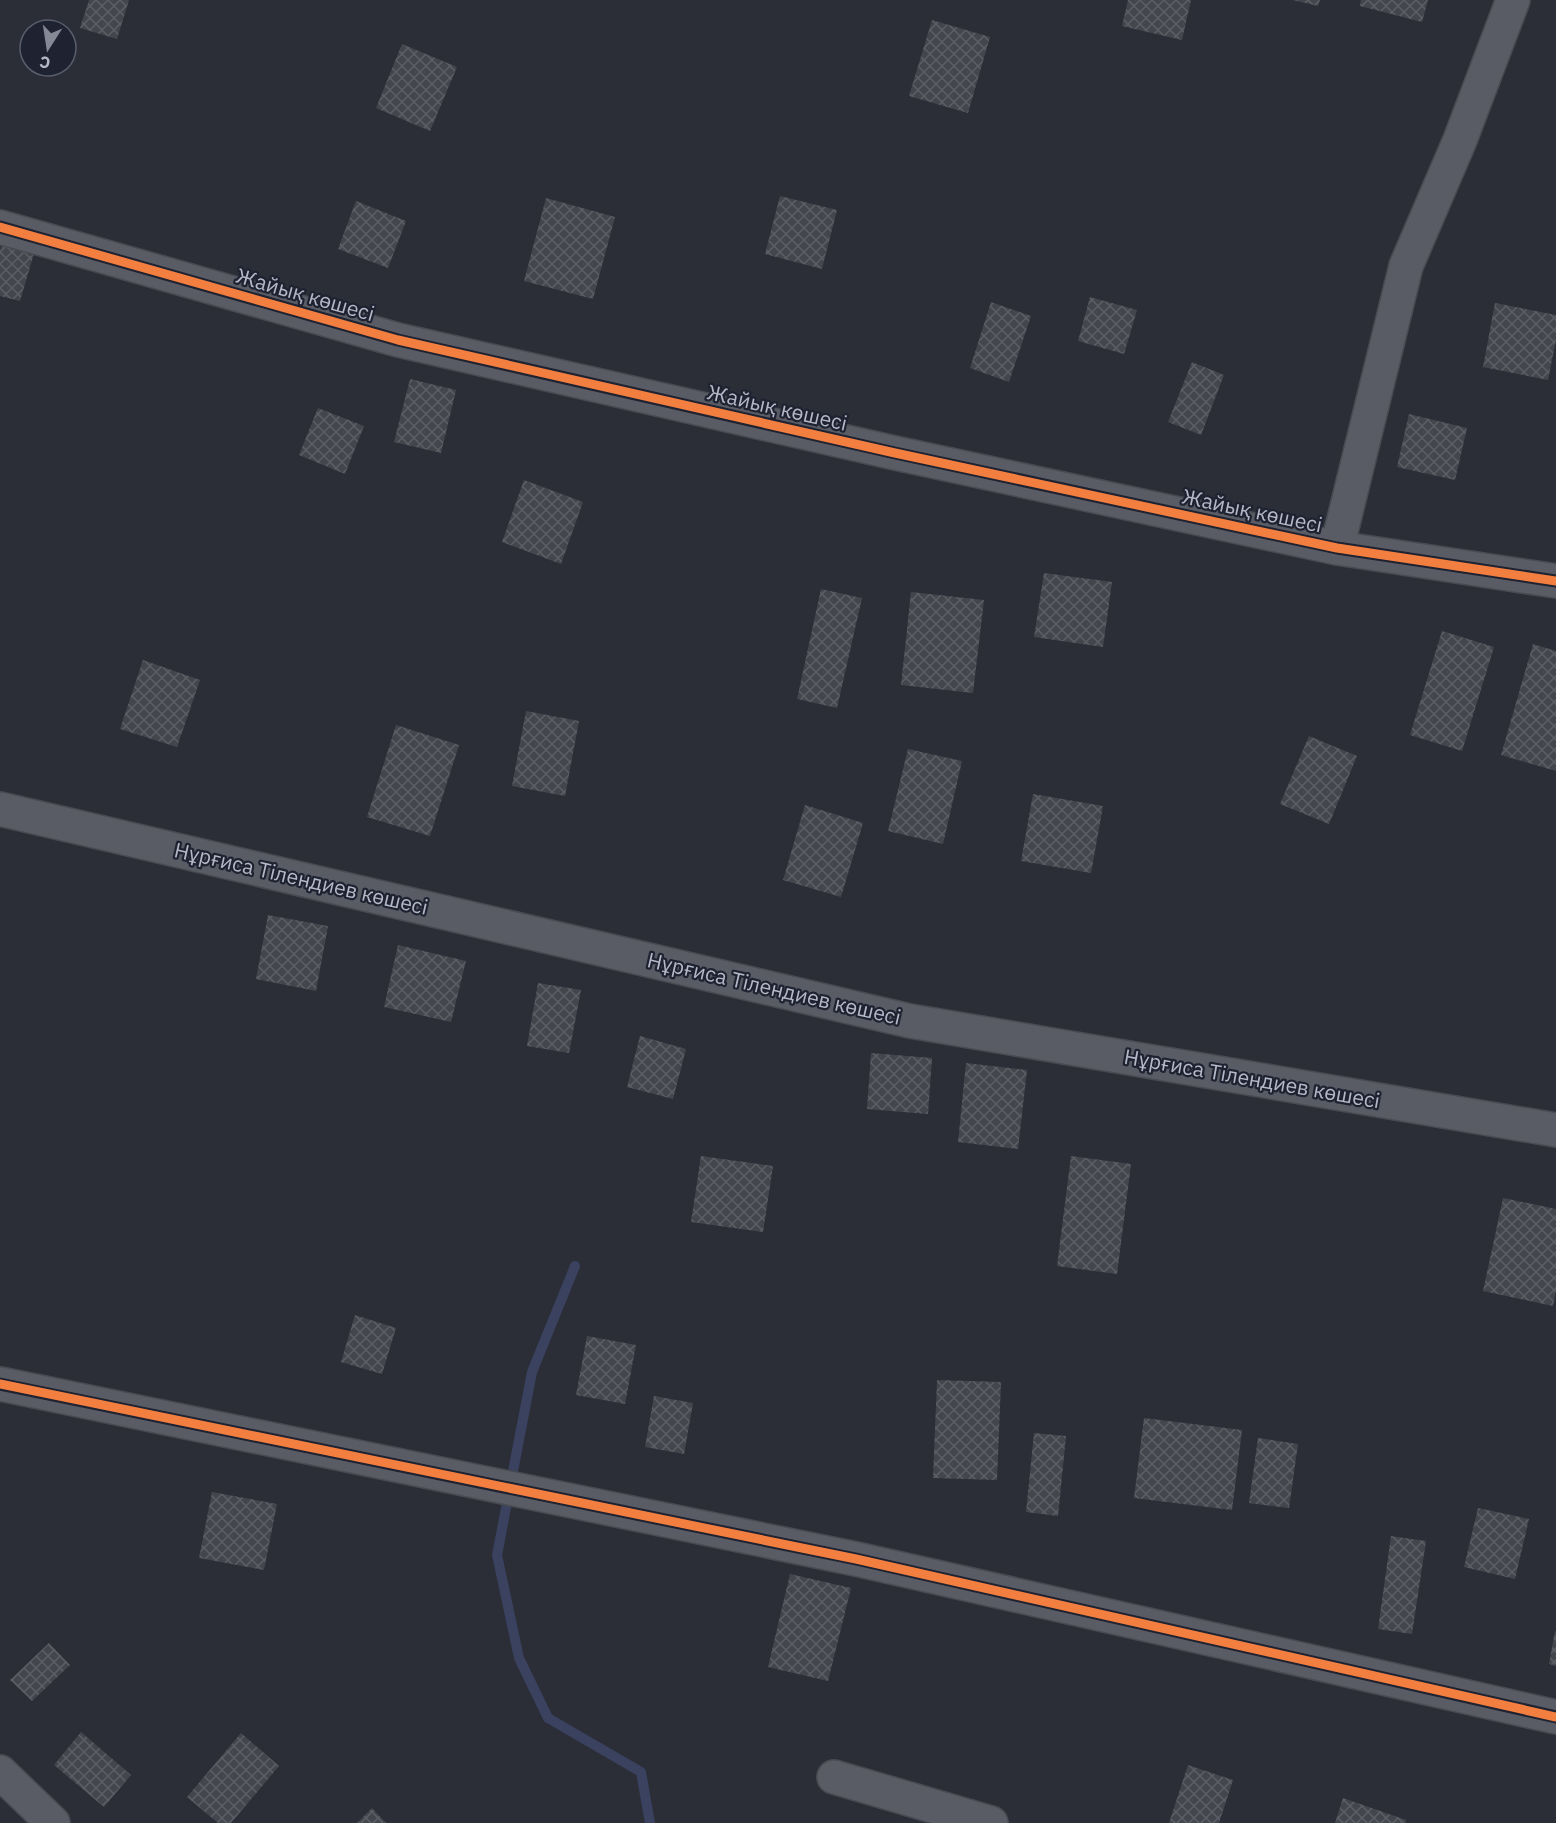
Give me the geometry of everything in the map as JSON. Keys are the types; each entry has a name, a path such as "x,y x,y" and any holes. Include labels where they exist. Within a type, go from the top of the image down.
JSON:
{"street":[{"path":"1337,548 1406,266 1460,140 1513,0"},
{"name":"Жайық көшесі","path":"0,226 398,340 872,447 1337,548 1556,581"},
{"name":"Нұрғиса Тілендиев көшесі","path":"0,809 910,1021 1556,1130"},
{"path":"0,1384 856,1559 1556,1717"},
{"path":"0,1772 53,1823"},
{"path":"834,1777 991,1823"}],"building":[{"path":"89,0 129,0 117,39 80,28"},
{"path":"1128,0 1191,0 1182,40 1122,26"},
{"path":"1293,0 1320,0 1318,6"},
{"path":"1361,0 1428,0 1422,22 1360,6"},
{"path":"932,20 990,37 968,113 909,96"},
{"path":"402,44 457,67 430,131 376,108"},
{"path":"780,196 837,210 822,269 765,254"},
{"path":"546,198 615,217 593,299 524,281"},
{"path":"356,201 406,221 388,268 338,249"},
{"path":"5,234 37,243 20,301 0,296 0,250"},
{"path":"1090,297 1137,310 1124,354 1078,341"},
{"path":"991,302 1031,316 1009,382 970,368"},
{"path":"1495,303 1556,315 1556,340 1548,380 1483,367"},
{"path":"1192,362 1224,375 1201,435 1168,422"},
{"path":"410,379 456,390 441,453 394,442"},
{"path":"318,408 364,426 345,474 299,455"},
{"path":"1409,414 1467,428 1455,480 1397,467"},
{"path":"524,480 583,502 561,564 502,542"},
{"path":"1044,573 1112,582 1103,647 1034,637"},
{"path":"821,589 862,598 837,708 797,699"},
{"path":"911,592 984,600 973,693 901,685"},
{"path":"1442,631 1494,647 1462,751 1410,735"},
{"path":"1533,644 1556,651 1556,771 1501,755"},
{"path":"143,660 200,680 177,747 120,729"},
{"path":"526,711 579,721 565,796 512,786"},
{"path":"396,725 459,745 430,836 367,817"},
{"path":"1309,736 1357,756 1329,824 1280,804"},
{"path":"908,749 962,761 943,844 888,831"},
{"path":"1033,794 1103,806 1091,873 1021,861"},
{"path":"805,805 863,823 841,897 783,880"},
{"path":"268,915 328,926 316,991 256,979"},
{"path":"398,945 466,961 451,1022 384,1007"},
{"path":"538,983 581,990 569,1053 527,1046"},
{"path":"640,1036 686,1049 673,1099 627,1087"},
{"path":"871,1053 932,1058 928,1114 867,1109"},
{"path":"966,1063 1027,1070 1018,1149 958,1142"},
{"path":"701,1156 773,1166 763,1232 691,1222"},
{"path":"1071,1156 1131,1164 1117,1274 1057,1266"},
{"path":"1503,1198 1556,1209 1556,1291 1553,1306 1483,1291"},
{"path":"355,1315 396,1328 382,1374 341,1362"},
{"path":"587,1336 636,1345 625,1404 576,1395"},
{"path":"937,1380 1001,1382 997,1480 933,1478"},
{"path":"654,1396 693,1403 684,1454 645,1447"},
{"path":"1144,1418 1242,1430 1232,1510 1134,1498"},
{"path":"1034,1433 1066,1436 1058,1516 1026,1512"},
{"path":"1258,1438 1298,1444 1289,1508 1249,1503"},
{"path":"212,1492 277,1504 264,1570 199,1558"},
{"path":"1478,1508 1529,1519 1515,1579 1464,1567"},
{"path":"1391,1536 1426,1541 1412,1634 1378,1629"},
{"path":"790,1574 851,1588 828,1681 768,1667"},
{"path":"1556,1631 1556,1666 1549,1664"},
{"path":"49,1643 70,1665 32,1701 10,1680"},
{"path":"81,1732 131,1775 104,1807 54,1765"},
{"path":"241,1733 279,1766 231,1823 218,1823 187,1797"},
{"path":"1188,1765 1233,1780 1219,1823 1169,1823"},
{"path":"1343,1798 1406,1820 1405,1823 1335,1823"},
{"path":"372,1808 386,1823 357,1823"}],"waterway":[{"path":"575,1266 532,1372 497,1555 519,1658 548,1718 641,1772 650,1823"}],"cycle path":[{"path":"0,227 398,340 895,453 1337,548 1556,581"},
{"path":"0,1384 856,1559 1556,1717"}]}
